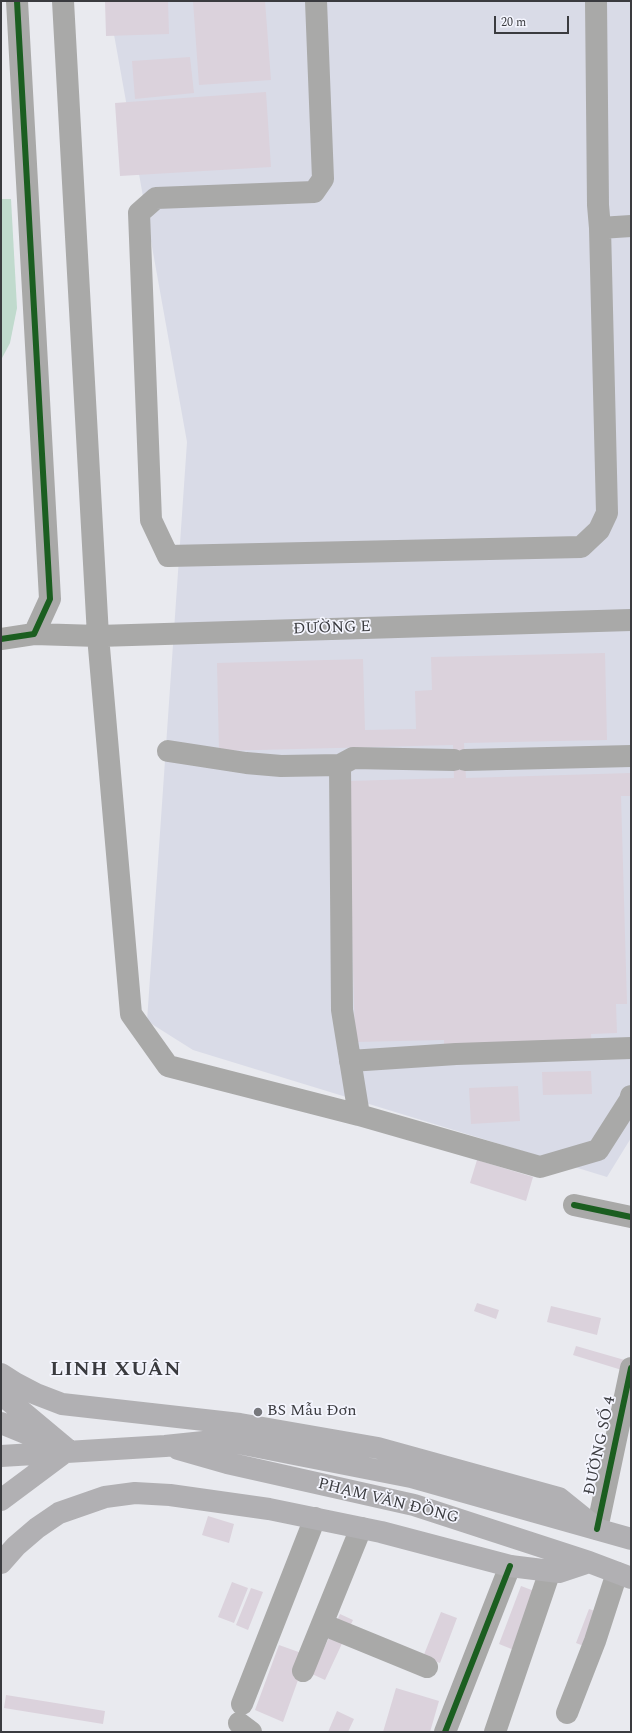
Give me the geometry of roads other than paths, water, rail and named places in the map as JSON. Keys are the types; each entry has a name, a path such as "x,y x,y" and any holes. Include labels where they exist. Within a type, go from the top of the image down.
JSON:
{"highway":[{"path":"1,1374 36,1394 62,1404 240,1424 378,1448 559,1498 597,1529 589,1562 559,1572 510,1566 361,1528 269,1509 170,1495 135,1493 112,1496 59,1512 31,1532 1,1563"},
{"path":"1,1394 68,1450 1,1500"},
{"name":"PHẠM VĂN ĐỒNG","path":"1,1423 68,1450"},
{"name":"PHẠM VĂN ĐỒNG","path":"1,1456 68,1450 165,1446 223,1440 411,1477 631,1539"},
{"name":"PHẠM VĂN ĐỒNG","path":"165,1446 227,1463 414,1505 589,1562 624,1576"}],"street":[{"path":"17,1 50,599 34,634"},
{"path":"64,1 98,636 131,1014 168,1066 359,1115 540,1167 598,1150 630,1100 631,1096"},
{"path":"316,1 323,179 314,192 156,198 139,213 151,520 168,556 581,547 599,530 608,513 600,228 598,205 596,1"},
{"path":"600,228 631,226"},
{"name":"ĐƯỜNG E","path":"1,639 34,634 98,636 631,620"},
{"path":"168,751 246,763 281,766 340,766 353,758 459,760 631,756"},
{"path":"340,766 342,1010 359,1115"},
{"path":"350,1061 456,1054 631,1048"},
{"path":"574,1206 631,1216"},
{"name":"ĐƯỜNG SỐ 4","path":"597,1529 631,1368"},
{"path":"244,1720 315,1518"},
{"path":"303,1671 361,1528"},
{"path":"446,1732 510,1566"},
{"path":"494,1732 550,1571"},
{"path":"567,1713 595,1641 624,1576"},
{"path":"322,1624 427,1667"}],"place":[{"name":"BS Mẫu Đơn","path":"258,1412"}],"district":[{"name":"LINH XUÂN","path":"116,1371"}]}
